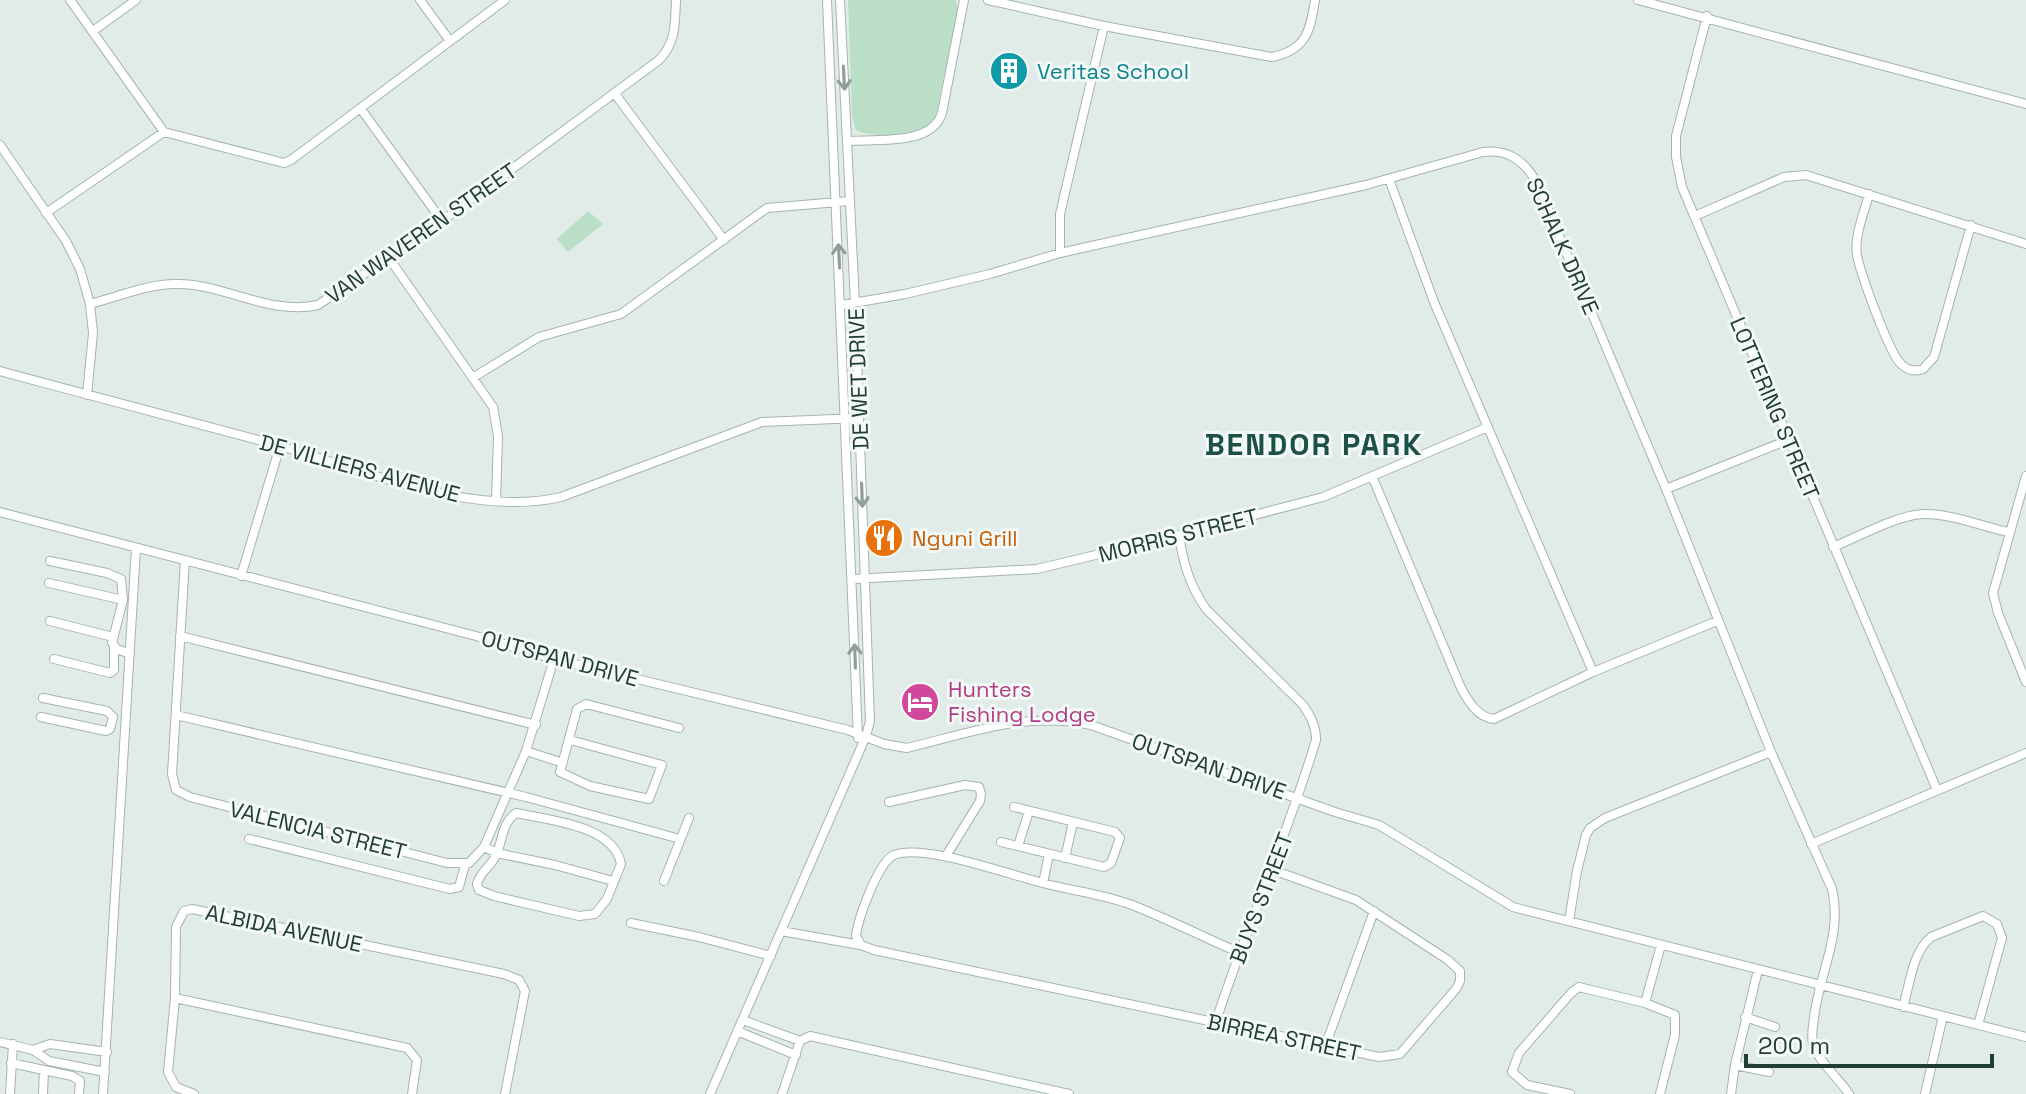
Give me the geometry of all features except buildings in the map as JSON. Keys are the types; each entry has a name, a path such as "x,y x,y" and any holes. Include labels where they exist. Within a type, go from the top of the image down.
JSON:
{"street":[{"path":"70,0 164,132 284,163 505,0"},
{"path":"93,31 136,0"},
{"path":"420,0 450,41"},
{"name":"VAN WAVEREN STREET","path":"90,304 176,283 279,305 309,307 332,298 442,221 666,54 674,35 676,0"},
{"name":"DE WET DRIVE","path":"827,0 862,735"},
{"name":"DE WET DRIVE","path":"710,1094 857,755 871,715 840,0"},
{"path":"848,141 917,136 935,127 942,113 964,0"},
{"path":"988,0 1104,26 1272,57 1285,54 1303,43 1315,0"},
{"path":"1638,0 1707,16 2026,104"},
{"name":"LOTTERING STREET","path":"1707,16 1676,145 1682,187 1937,790"},
{"path":"1060,253 1060,214 1104,26"},
{"path":"615,94 724,240"},
{"path":"361,109 442,221"},
{"path":"46,213 164,132"},
{"path":"0,145 75,256 90,304 93,345 87,395"},
{"name":"SCHALK DRIVE","path":"842,305 990,274 1060,253 1389,179 1483,152 1497,150 1514,156 1527,166 1666,489 1771,752 1832,889 1836,906 1833,940 1816,1003 1812,1035 1813,1046 1849,1094"},
{"path":"1695,216 1792,174 1820,178 2026,244"},
{"path":"1389,179 1434,302 1593,672"},
{"path":"1869,194 1861,223 1857,257 1898,362 1910,370 1923,369 1934,357 1971,225"},
{"path":"474,377 531,341 621,314 767,208 850,201"},
{"path":"389,258 493,407 497,418 496,501"},
{"name":"DE VILLIERS AVENUE","path":"0,371 432,490 496,501 533,502 561,497 762,422 859,418"},
{"name":"MORRIS STREET","path":"853,579 1037,569 1323,497 1488,427"},
{"path":"1666,489 1788,440"},
{"path":"241,576 280,446"},
{"path":"1372,476 1461,688 1476,711 1489,719 1717,621"},
{"path":"2026,476 1993,593 2026,682"},
{"name":"OUTSPAN DRIVE","path":"0,512 554,659 862,735 890,746 907,748 1015,721 1076,722 1387,829 1513,907 2026,1037"},
{"path":"1833,547 1921,514 2008,532"},
{"name":"BUYS STREET","path":"1179,535 1189,579 1206,609 1303,705 1313,721 1316,740 1299,798 1238,952 1215,1024"},
{"path":"103,1094 136,548"},
{"name":"VALENCIA STREET","path":"185,560 173,781 176,790 182,795 465,865"},
{"path":"50,561 121,579 123,600 113,642 114,670 110,673 54,659"},
{"path":"49,583 123,600"},
{"path":"50,621 113,642 130,654"},
{"path":"180,636 536,725"},
{"path":"249,839 450,889 459,887 465,865 475,859 484,847 526,751 554,659"},
{"path":"41,717 106,731 111,726 113,716 107,711 43,698"},
{"path":"570,740 660,763 663,767 651,799 590,786 560,772 560,762 570,740 577,709 586,704 679,728"},
{"path":"176,715 507,793 680,839"},
{"path":"111,726 124,727"},
{"path":"526,751 560,762"},
{"path":"1569,921 1580,857 1590,828 1605,818 1771,752"},
{"path":"1811,844 2026,753"},
{"path":"889,802 965,785 979,787 980,801 946,856"},
{"path":"1001,842 1108,866 1120,838 1115,832 1014,807"},
{"path":"1018,846 1029,811"},
{"path":"516,813 584,828 608,841 620,858 620,866 602,907 590,917 482,892 477,884 481,872 497,853 505,823 516,813"},
{"path":"664,881 689,818"},
{"path":"1065,858 1073,822"},
{"path":"484,847 497,853 613,881"},
{"path":"859,943 858,925 882,866 890,856 906,852 946,856 1124,902 1238,952"},
{"path":"1043,883 1049,854"},
{"name":"BIRREA STREET","path":"781,931 859,943 1215,1024 1379,1057 1400,1054 1460,981 1461,975 1456,966 1347,896 1273,870"},
{"name":"ALBIDA AVENUE","path":"194,1094 176,1087 168,1072 175,998 176,927 184,911 192,909 504,974 519,980 525,991 505,1094"},
{"path":"1326,1044 1374,911"},
{"path":"1903,1007 1918,954 1925,942 1970,920 1987,917 1997,924 2002,938 1978,1025"},
{"path":"631,923 771,956"},
{"path":"1645,1003 1661,945"},
{"path":"1731,1094 1745,1017 1758,970"},
{"path":"1570,1094 1527,1085 1512,1072 1519,1053 1577,987 1645,1003 1669,1011 1676,1017 1675,1035 1660,1094"},
{"path":"175,998 407,1048 417,1060 412,1094"},
{"path":"1925,1094 1943,1016"},
{"path":"1745,1017 1775,1027"},
{"path":"743,1020 800,1041 810,1036 1069,1094"},
{"path":"737,1031 796,1055"},
{"path":"782,1094 800,1041"},
{"path":"0,1042 33,1050 49,1061 105,1072"},
{"path":"10,1094 13,1044"},
{"path":"33,1050 50,1044 107,1052"},
{"path":"11,1063 77,1078 79,1094"},
{"path":"1735,1065 1769,1072"},
{"path":"43,1094 44,1071"}],"green space":[{"path":"848,0 956,0 958,9 936,115 929,127 892,135 856,130 852,117"},
{"path":"588,211 603,224 568,252 557,239"}],"place":[{"name":"Veritas School","path":"1009,71"},
{"name":"Nguni Grill","path":"884,538"},
{"name":"Hunters Fishing Lodge","path":"920,702"}],"district":[{"name":"BENDOR PARK","path":"1314,444"}]}
